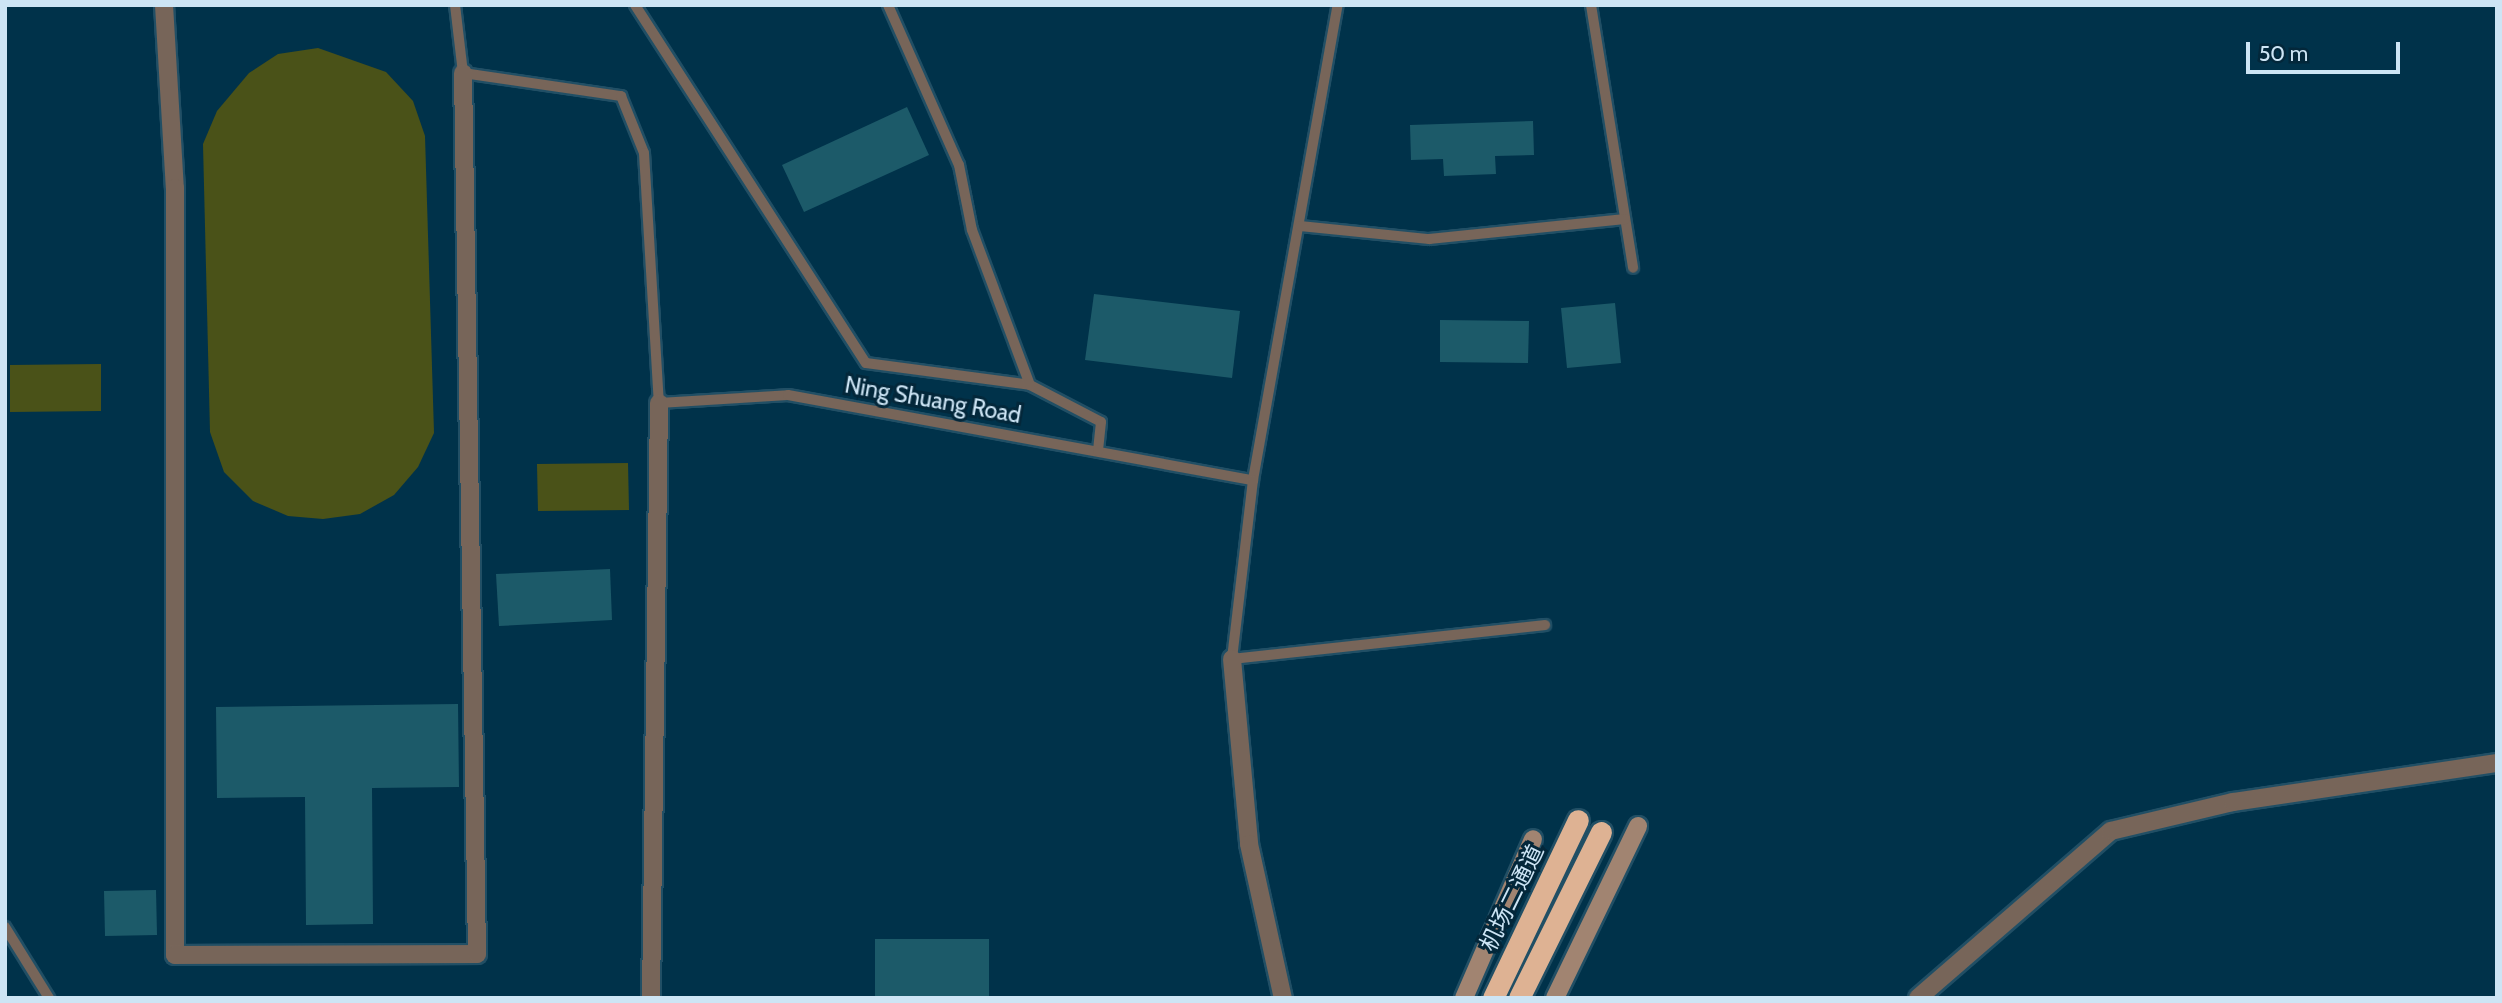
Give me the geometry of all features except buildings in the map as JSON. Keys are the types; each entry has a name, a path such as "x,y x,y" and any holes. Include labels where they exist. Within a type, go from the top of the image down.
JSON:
{"highway":[{"name":"机场二通道","path":"1493,998 1578,820"},
{"path":"1519,998 1601,832"}],"street":[{"path":"164,5 175,188 174,955 477,954 463,73"},
{"path":"651,998 659,402"},
{"path":"1232,659 1249,844 1283,998"},
{"path":"1918,998 2111,831 2233,802 2497,763"},
{"path":"1555,998 1638,826"},
{"path":"1464,998 1533,839"}],"lane":[{"path":"455,5 463,73 621,96 644,153 659,402"},
{"path":"635,5 866,363 1030,384 1101,422 1098,451"},
{"path":"888,5 959,165 972,230 1030,384"},
{"path":"1338,5 1253,480 1232,659 1545,625"},
{"path":"1591,5 1633,268"},
{"path":"1300,226 1429,239 1625,219"},
{"name":"Ning Shuang Road","path":"659,402 788,395 1253,480"},
{"path":"5,927 49,998"}],"green space":[{"path":"318,48 386,72 413,101 425,136 434,433 418,467 394,495 360,514 323,519 288,516 253,501 224,472 210,432 203,144 217,111 249,73 278,54"},
{"path":"101,364 101,411 10,412 10,365"},
{"path":"628,463 629,510 538,511 537,464"}]}
